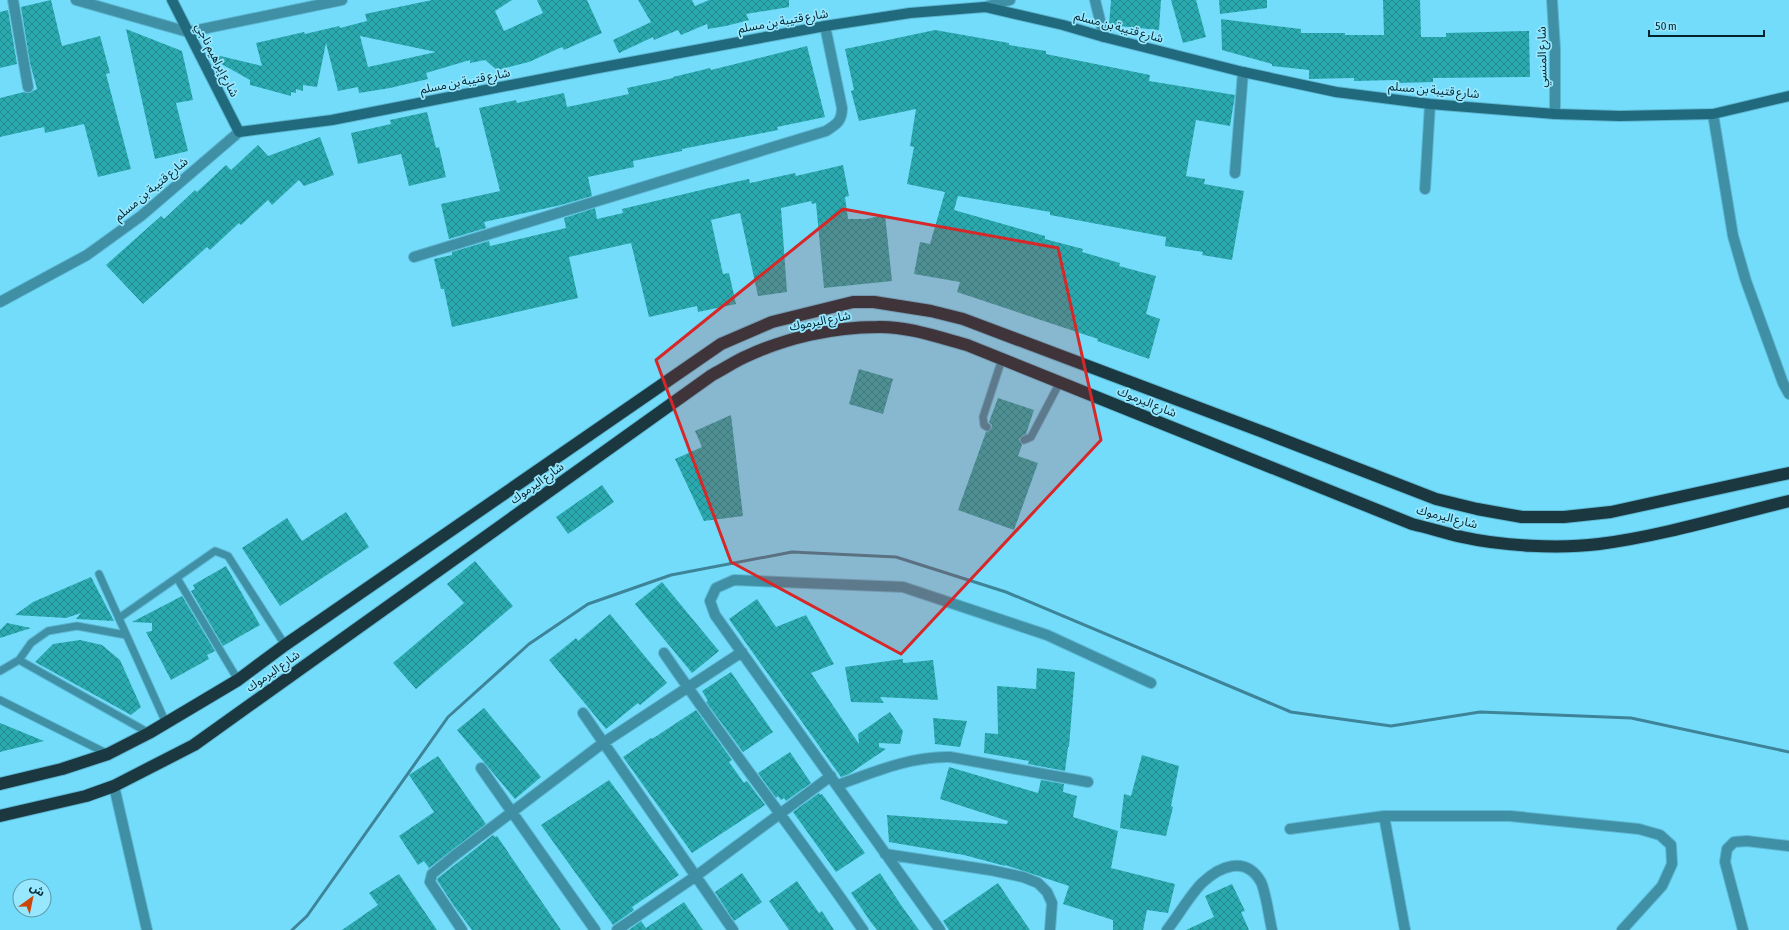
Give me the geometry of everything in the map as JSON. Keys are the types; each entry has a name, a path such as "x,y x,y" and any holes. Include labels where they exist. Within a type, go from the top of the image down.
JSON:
{"highway":[{"name":"شارع اليرموك","path":"0,784 62,769 108,754 149,733 238,680 285,645 721,344 772,322 852,302 874,302 903,306 963,319 1436,499 1477,509 1522,517 1564,517 1611,512 1789,473"},
{"name":"شارع اليرموك","path":"0,816 86,796 114,786 194,744 712,376 747,356 802,337 840,329 878,326 921,332 967,345 1412,524 1463,537 1512,544 1598,544 1644,536 1789,501"}],"street":[{"path":"13,0 28,87"},
{"path":"76,0 188,32 342,0"},
{"name":"شارع إبراهيم ناجي","path":"172,0 239,132"},
{"path":"985,7 1010,0"},
{"path":"1095,0 1104,37"},
{"name":"شارع المنسي","path":"1555,0 1555,114"},
{"name":"شارع قتيبة بن مسلم","path":"0,302 87,255 141,216 239,132 332,120 593,69 825,26 910,13 985,7 1063,25 1104,37 1243,72 1336,92 1430,104 1555,114 1620,116 1712,114 1789,96"},
{"path":"414,257 826,131 838,124 842,117 842,108 825,26"},
{"path":"1235,173 1243,72"},
{"path":"1425,189 1430,104"},
{"path":"1712,114 1733,236 1746,281 1783,383 1789,394"},
{"path":"940,930 885,854 838,785 715,615 710,601 716,588 734,580 903,587 1047,635 1151,683"},
{"path":"462,930 434,890 430,882 432,874 603,743 688,689 742,652"},
{"path":"664,653 688,689 828,879 862,930"},
{"path":"583,713 733,930"},
{"path":"838,785 908,761 931,756 950,757 1088,782"},
{"path":"481,768 595,930"},
{"path":"617,930 696,876 831,776"},
{"path":"114,786 147,930"},
{"path":"1384,816 1405,930"},
{"path":"1290,829 1384,816 1510,816 1639,829 1660,835 1671,845 1672,864 1662,886 1622,930"},
{"path":"1743,930 1725,862 1727,849 1734,842 1747,841 1789,846"},
{"path":"885,854 990,870 1023,877 1038,883 1047,892 1052,903 1050,930"},
{"path":"1167,930 1202,883 1223,869 1236,864 1247,867 1255,873 1262,883 1272,930"}],"lane":[{"path":"988,427 984,425 983,417 1002,359"},
{"path":"1024,440 1031,437 1060,382"},
{"path":"119,618 178,578 211,552 222,552 228,556 285,645"},
{"path":"99,574 166,722"},
{"path":"178,578 238,680"},
{"path":"0,671 19,660 31,643 48,631 76,626 126,635"},
{"path":"19,660 149,733"},
{"path":"0,700 108,754"}],"highlighted area":[{"path":"843,209 1058,248 1101,440 901,654 731,562 656,360"}],"building":[{"path":"51,0 62,46 100,36 110,73 106,74 131,169 98,177 84,124 45,133 44,127 0,137 0,98 24,92 29,93 37,89 30,63 21,7"},
{"path":"432,0 512,0 495,11 504,31 543,13 537,0 587,0 602,33 564,50 562,47 529,62 497,70 485,60 470,63 470,60 426,73 428,79 390,88 359,93 358,87 338,91 326,43 317,87 303,85 303,91 296,89 296,93 291,92 291,96 250,85 250,80 211,58 212,54 262,66 256,43 304,32 305,34 339,26 340,28 367,21 365,14","holes":["360,36 436,52 368,67"]},
{"path":"638,0 692,0 695,6 709,0 789,0 789,7 746,14 749,20 726,26 708,29 707,24 681,35 678,30 654,40 653,37 619,53 613,40 651,22"},
{"path":"1111,0 1161,0 1159,30 1109,25"},
{"path":"1171,0 1196,0 1206,37 1183,43"},
{"path":"1219,0 1267,0 1267,8 1220,14"},
{"path":"1383,0 1420,0 1421,37 1446,37 1446,33 1529,31 1530,77 1433,78 1433,82 1396,83 1396,80 1354,81 1354,78 1309,79 1309,70 1272,66 1272,64 1222,50 1221,19 1301,29 1301,33 1384,35"},
{"path":"8,10 17,64 0,68 0,12"},
{"path":"126,29 182,51 193,100 176,103 188,151 155,159"},
{"path":"935,30 1009,43 1009,45 1046,51 1046,54 1150,75 1149,81 1235,95 1230,126 1196,120 1186,176 1205,179 1204,184 1244,191 1232,260 1202,255 1203,252 1165,246 1166,237 1050,215 1050,212 958,196 954,210 1045,236 1045,239 1083,249 1082,252 1120,263 1119,266 1156,276 1146,314 1160,319 1149,359 1097,341 1098,339 957,292 960,282 914,274 920,242 930,244 945,192 907,184 914,147 910,146 916,109 859,121 851,91 854,90 845,49"},
{"path":"807,46 825,117 777,127 778,130 682,149 682,151 633,161 634,167 588,177 592,196 561,205 484,222 486,228 449,239 441,204 500,191 479,108 516,100 517,103 564,93 567,107 629,94 627,88 710,68 711,70"},
{"path":"427,112 436,148 439,147 446,177 409,186 401,154 358,164 351,133 391,124 390,120"},
{"path":"320,137 334,175 304,186 299,180 272,205 268,200 241,225 239,223 210,250 207,247 143,304 106,265 161,216 164,219 195,190 197,192 226,165 231,170 258,145 268,156"},
{"path":"843,165 849,196 845,197 848,219 866,219 885,215 892,281 824,288 816,203 812,204 811,201 781,208 787,292 758,296 740,213 711,220 723,274 729,273 736,304 698,312 697,306 649,317 631,243 569,257 578,298 452,327 444,289 441,289 434,259 452,255 452,252 489,241 490,246 566,228 564,218 595,208 597,219 623,213 622,209 730,183 749,179 750,183 795,173 796,176"},
{"path":"859,369 893,379 883,414 849,404"},
{"path":"998,398 1034,410 1026,434 1019,439 1022,445 1018,456 1038,463 1014,530 958,510 986,432 991,429 992,425 989,422"},
{"path":"731,415 743,516 704,521 675,459 702,447 695,431"},
{"path":"602,485 614,502 568,534 556,517"},
{"path":"346,512 369,547 280,606 242,548 287,518 302,541"},
{"path":"475,561 513,606 416,689 393,663 464,603 447,584"},
{"path":"226,566 260,625 223,646 191,591 195,589 193,585"},
{"path":"91,577 114,621 76,619 81,613 66,618 15,615 33,602"},
{"path":"662,582 719,651 692,673 635,604"},
{"path":"182,596 215,651 207,655 209,659 171,680 146,632 152,631 152,623 132,622"},
{"path":"757,599 776,627 806,615 834,664 811,673 859,744 858,734 890,712 903,731 900,744 879,743 879,747 886,749 849,774 841,777 729,619"},
{"path":"610,614 667,683 640,705 638,703 606,729 549,660 576,638 578,641"},
{"path":"7,623 31,628 0,638 0,630"},
{"path":"80,640 102,645 120,660 141,707 131,715 35,662 53,644"},
{"path":"903,659 903,663 933,660 938,700 880,697 884,703 851,702 845,667"},
{"path":"1037,668 1075,672 1069,747 1065,771 1028,764 1029,761 984,753 985,733 998,734 997,686 1036,689"},
{"path":"731,672 773,732 743,752 706,702 708,701 702,691"},
{"path":"484,708 541,777 515,799 457,730"},
{"path":"696,710 732,760 729,762 744,783 747,781 765,805 692,853 623,757"},
{"path":"933,718 967,721 960,747 935,744"},
{"path":"0,723 44,741 0,752"},
{"path":"790,752 811,783 786,801 784,798 781,800 778,796 776,798 758,773"},
{"path":"1142,755 1179,766 1171,806 1173,807 1166,836 1120,828 1124,794 1131,796"},
{"path":"438,756 486,824 429,868 424,861 418,865 399,836 434,812 409,775"},
{"path":"949,767 1038,793 1041,780 1064,784 1063,792 1077,796 1073,817 1118,831 1111,868 1175,884 1168,913 1147,910 1143,930 1113,930 1113,920 1063,904 1069,886 1005,865 964,855 889,842 887,815 1007,824 1008,821 940,799"},
{"path":"609,780 679,875 632,907 634,910 613,925 541,825"},
{"path":"819,793 820,795 822,794 865,853 836,872 793,812"},
{"path":"493,835 495,837 497,836 561,930 472,930 454,906 437,880 438,878"},
{"path":"742,873 762,902 734,921 715,892"},
{"path":"880,873 919,930 877,930 870,921 851,893"},
{"path":"399,874 437,930 342,930 378,905 369,893"},
{"path":"797,881 819,913 822,911 834,930 789,930 769,901"},
{"path":"998,883 1030,930 949,930 943,921"},
{"path":"1232,884 1245,911 1241,912 1249,930 1186,930 1214,917 1205,896"},
{"path":"684,902 703,930 629,930 641,921 646,928"}],"railway":[{"path":"292,930 307,916 448,717 529,644 588,604 671,575 792,552 896,557 1006,592 1291,712 1391,726 1480,712 1631,718 1789,752"}]}
